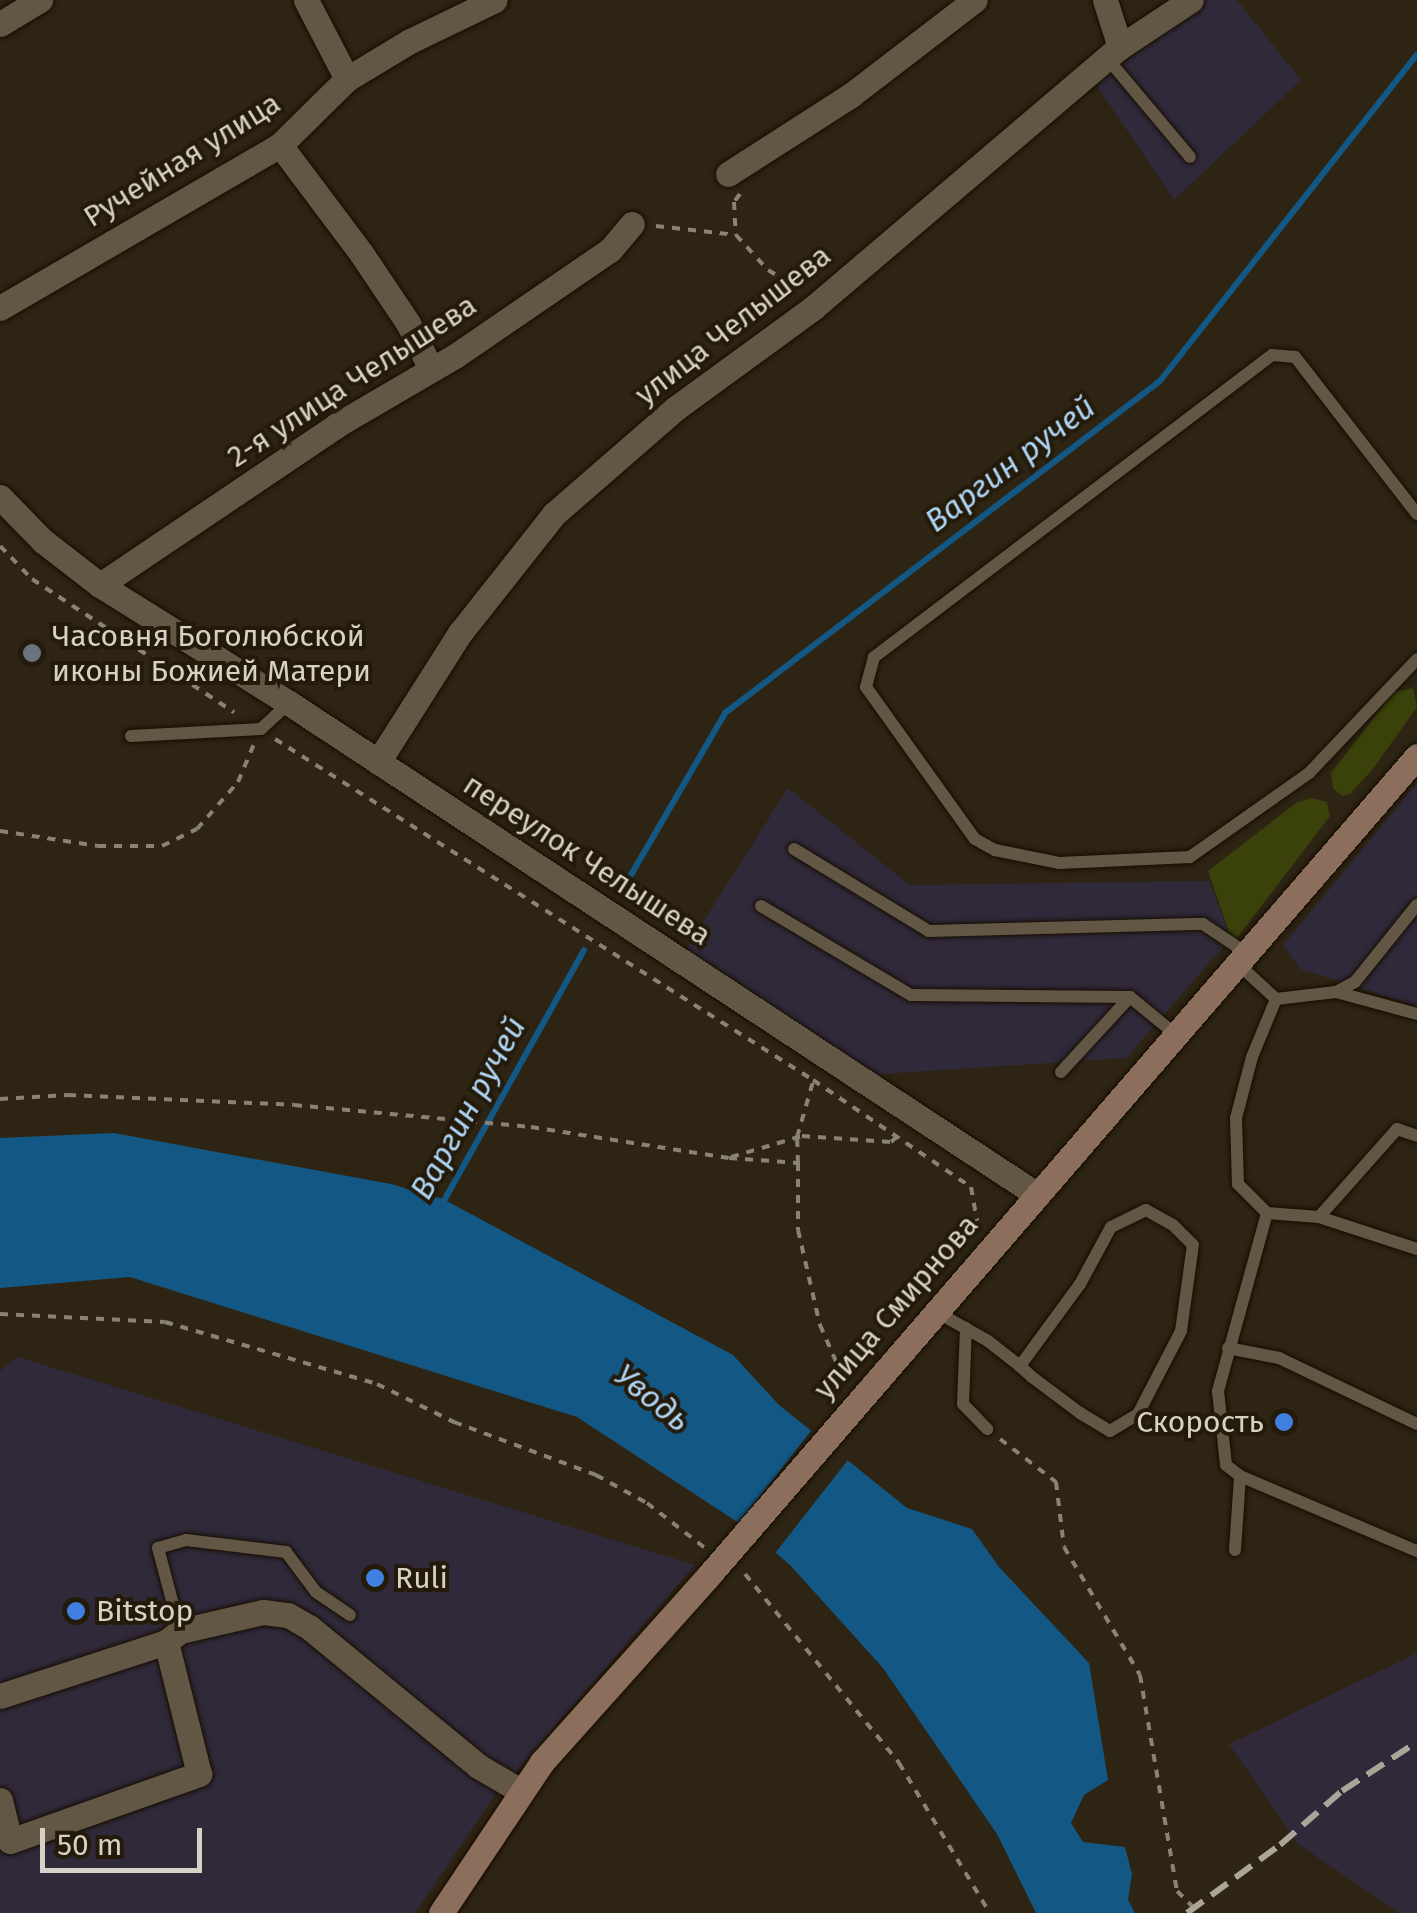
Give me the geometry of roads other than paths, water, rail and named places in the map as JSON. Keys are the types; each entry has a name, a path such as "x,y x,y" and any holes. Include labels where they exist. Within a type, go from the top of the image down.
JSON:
{"main road":[{"name":"улица Смирнова","path":"441,1913 520,1790 711,1564 1417,756"}],"street":[{"path":"0,24 40,0"},
{"path":"306,0 346,79"},
{"name":"Ручейная улица","path":"0,308 280,145 346,79 410,41 495,0"},
{"path":"736,180 976,0"},
{"path":"1105,0 1114,53"},
{"name":"улица Челышева","path":"378,762 460,633 554,514 676,408 813,308 1114,53 1191,0"},
{"path":"280,145 361,252 408,323 430,366"},
{"name":"2-я улица Челышева","path":"100,585 430,366 455,356 610,250 632,224"},
{"name":"переулок Челышева","path":"0,497 44,540 100,585 289,703 1036,1194"},
{"path":"0,1696 173,1637 263,1612 288,1615 478,1766 520,1790"},
{"path":"0,1800 10,1841 199,1774 173,1637"}],"lane":[{"path":"1114,53 1190,156"},
{"path":"1417,514 1295,357 1272,355 874,657 866,687 974,839 995,850 1058,863 1190,857 1309,773 1417,658"},
{"path":"131,736 260,730 289,703"},
{"path":"794,849 929,931 1203,924 1241,957 1276,999"},
{"path":"1276,999 1336,992 1355,982 1417,905"},
{"path":"761,906 910,995 1130,997 1174,1033"},
{"path":"1336,992 1417,1014"},
{"path":"1061,1072 1130,997"},
{"path":"1276,999 1252,1057 1236,1118 1238,1184 1268,1213 1320,1217 1417,1249"},
{"path":"1320,1217 1398,1130 1417,1136"},
{"path":"934,1311 966,1328 1110,1430 1138,1414 1181,1332 1193,1244 1173,1225 1146,1210 1111,1226 1080,1284 1020,1366"},
{"path":"1268,1213 1218,1391 1226,1465 1240,1476 1417,1551"},
{"path":"966,1328 963,1404 987,1430"},
{"path":"1228,1348 1279,1358 1417,1424"},
{"path":"1235,1550 1240,1476"},
{"path":"173,1637 158,1548 186,1540 286,1552 316,1592 350,1615"}],"water":[{"name":"Уводь","path":"114,1133 391,1184 443,1199 733,1355 779,1405 907,1508 972,1529 999,1567 1089,1663 1108,1780 1084,1795 1071,1823 1083,1842 1125,1847 1132,1874 1128,1900 1135,1913 1036,1913 997,1834 883,1668 790,1565 748,1529 577,1417 130,1277 0,1288 0,1138"}],"waterway":[{"name":"Варгин ручей","path":"621,892 725,713 1160,381 1417,54"},
{"name":"Варгин ручей","path":"441,1206 584,950"}],"railway":[{"path":"1187,1913 1280,1845 1342,1791 1417,1742"}],"place":[{"name":"Часовня Боголюбской иконы Божией Матери","path":"32,653"},
{"name":"Скорость","path":"1284,1422"},
{"name":"Ruli","path":"375,1578"},
{"name":"Bitstop","path":"76,1611"}]}
